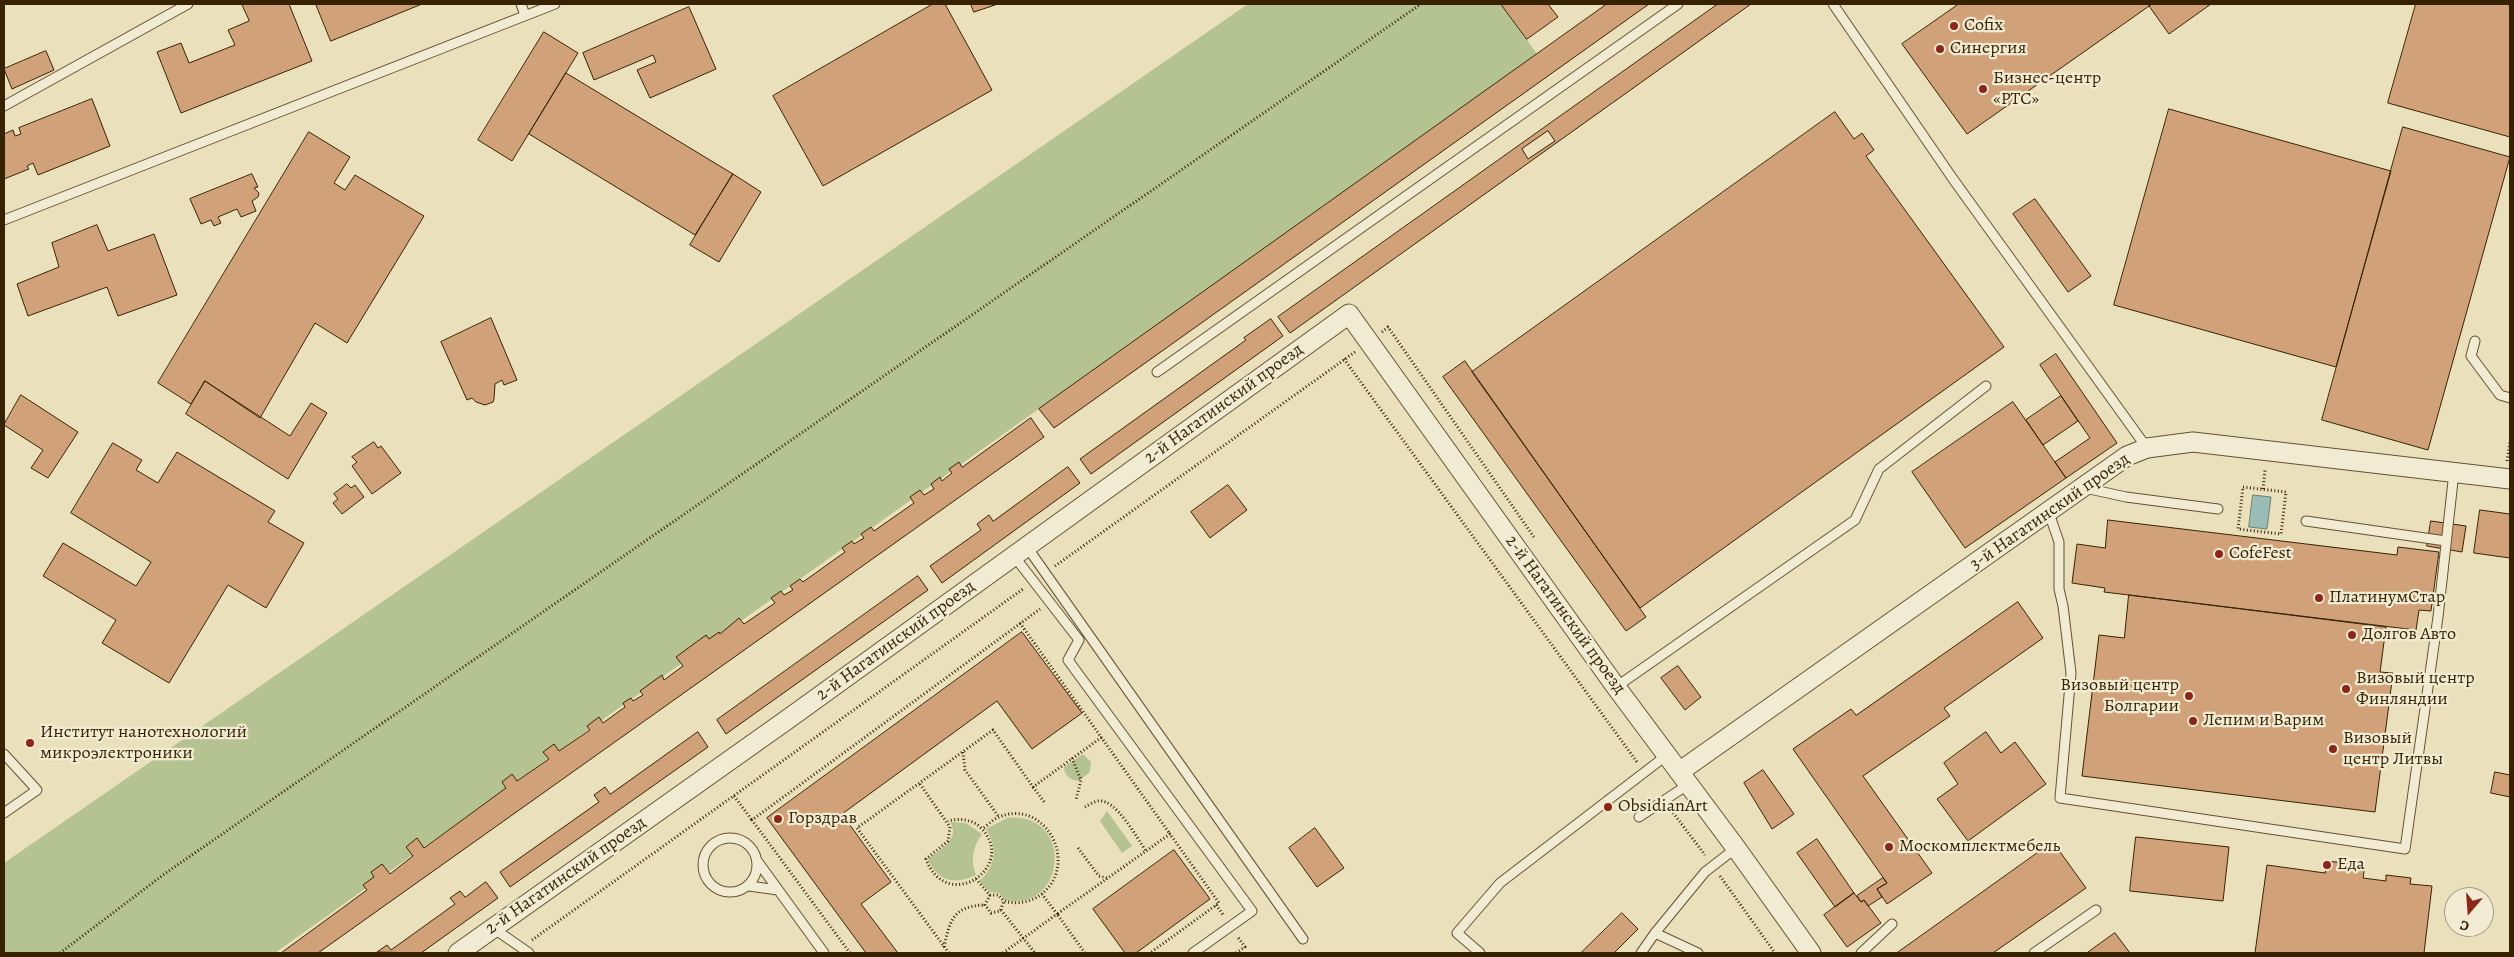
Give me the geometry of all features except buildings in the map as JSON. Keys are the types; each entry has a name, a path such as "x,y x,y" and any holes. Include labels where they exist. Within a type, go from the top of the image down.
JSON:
{"street":[{"name":"2-й Нагатинский проезд","path":"458,953 1020,552 1349,314 1616,688 1736,848 1811,953"},
{"name":"3-й Нагатинский проезд","path":"1684,778 2083,487 2127,456 2147,448 2192,442 2454,472 2509,470"}],"lane":[{"path":"4,106 188,4"},
{"path":"521,4 525,15"},
{"path":"4,220 555,4"},
{"path":"1157,372 1678,4"},
{"path":"1834,4 1953,180 2147,448"},
{"path":"2475,341 2471,356 2500,395 2510,398"},
{"path":"1616,688 1855,520 1879,469 1986,386"},
{"path":"2049,513 2059,542 2059,589 2063,606 2071,673 2060,798 2405,849 2438,617 2454,472"},
{"path":"2083,487 2126,497 2218,509"},
{"path":"2306,521 2446,540"},
{"path":"1020,552 1046,573 1304,939"},
{"path":"1020,552 1033,581 1079,640 1068,660 1252,911 1193,953"},
{"path":"4,754 37,790 4,813"},
{"path":"1480,953 1457,933 1500,883 1667,755"},
{"path":"1639,817 1664,800 1684,778"},
{"path":"778,890 749,886 735,893 726,893 712,886 704,871 705,855 715,842 733,838 750,846 758,862 824,953"},
{"path":"1641,953 1705,872 1736,848"},
{"path":"749,886 757,871 758,862"},
{"path":"2034,953 2096,910"},
{"path":"1861,953 1892,924"},
{"path":"493,928 525,951"},
{"path":"1655,933 1698,953"}],"path":[{"path":"60,953 180,864 1421,4"},
{"path":"1046,573 1388,327 1536,540"},
{"path":"1344,359 1644,772"},
{"path":"2509,470 2510,442"},
{"path":"2264,489 2265,470"},
{"path":"2243,487 2264,489 2286,492 2281,534 2238,530 2243,487"},
{"path":"525,951 734,796 1033,581"},
{"path":"752,820 1050,602"},
{"path":"1020,623 1219,902 1150,953"},
{"path":"949,953 857,828 994,730 1045,803"},
{"path":"1033,787 1102,737"},
{"path":"963,752 965,770 999,817"},
{"path":"1072,758 1081,780 1076,800"},
{"path":"920,784 948,821 950,827 948,841 926,859 929,866 940,879 947,883 965,884 976,880 987,868 990,860 990,842 982,829 970,821 960,819 948,821"},
{"path":"734,796 850,953"},
{"path":"1085,807 1098,800 1107,801 1114,806 1146,851"},
{"path":"1664,800 1775,953"},
{"path":"976,880 990,895 998,895 1004,901 1024,902 1042,893 1054,879 1060,858 1054,837 1047,828 1028,816 1018,814 999,817 982,829"},
{"path":"1004,953 1170,834"},
{"path":"1078,848 1099,876 1108,878"},
{"path":"1042,893 1085,953"},
{"path":"985,905 990,895"},
{"path":"985,905 991,913 996,913 1001,910 1004,901"},
{"path":"944,947 948,929 956,913 964,907 985,905"},
{"path":"1001,910 1035,953"}],"green space":[{"path":"1248,4 1501,4 1537,54 275,953 4,953 4,863"},
{"path":"1083,754 1091,762 1090,772 1079,781 1073,780 1068,777 1064,767"},
{"path":"1107,811 1132,846 1122,853 1100,821"},
{"path":"1007,818 1029,820 1044,829 1052,844 1055,861 1051,878 1041,892 1026,900 1005,900 999,893 990,892 979,881 989,870 994,850 986,829"},
{"path":"950,822 966,823 982,834 973,854 976,875 969,878 954,880 942,877 936,873 928,859 943,848 951,839 953,828"}],"water":[{"path":"2253,495 2271,497 2267,529 2249,527"}],"place":[{"name":"Cofix","path":"1954,26"},
{"name":"Синергия","path":"1940,49"},
{"name":"Бизнес-центр «РТС»","path":"1983,89"},
{"name":"CofeFest","path":"2219,554"},
{"name":"ПлатинумСтар","path":"2319,598"},
{"name":"Долгов Авто","path":"2352,635"},
{"name":"Визовый центр Финляндии","path":"2346,689"},
{"name":"Визовый центр Болгарии","path":"2189,696"},
{"name":"Лепим и Варим","path":"2193,721"},
{"name":"Институт нанотехнологий микроэлектроники","path":"30,743"},
{"name":"Визовый центр Литвы","path":"2333,749"},
{"name":"ObsidianArt","path":"1608,807"},
{"name":"Горздрав","path":"778,819"},
{"name":"Москомплектмебель","path":"1889,847"},
{"name":"Еда","path":"2327,865"}]}
